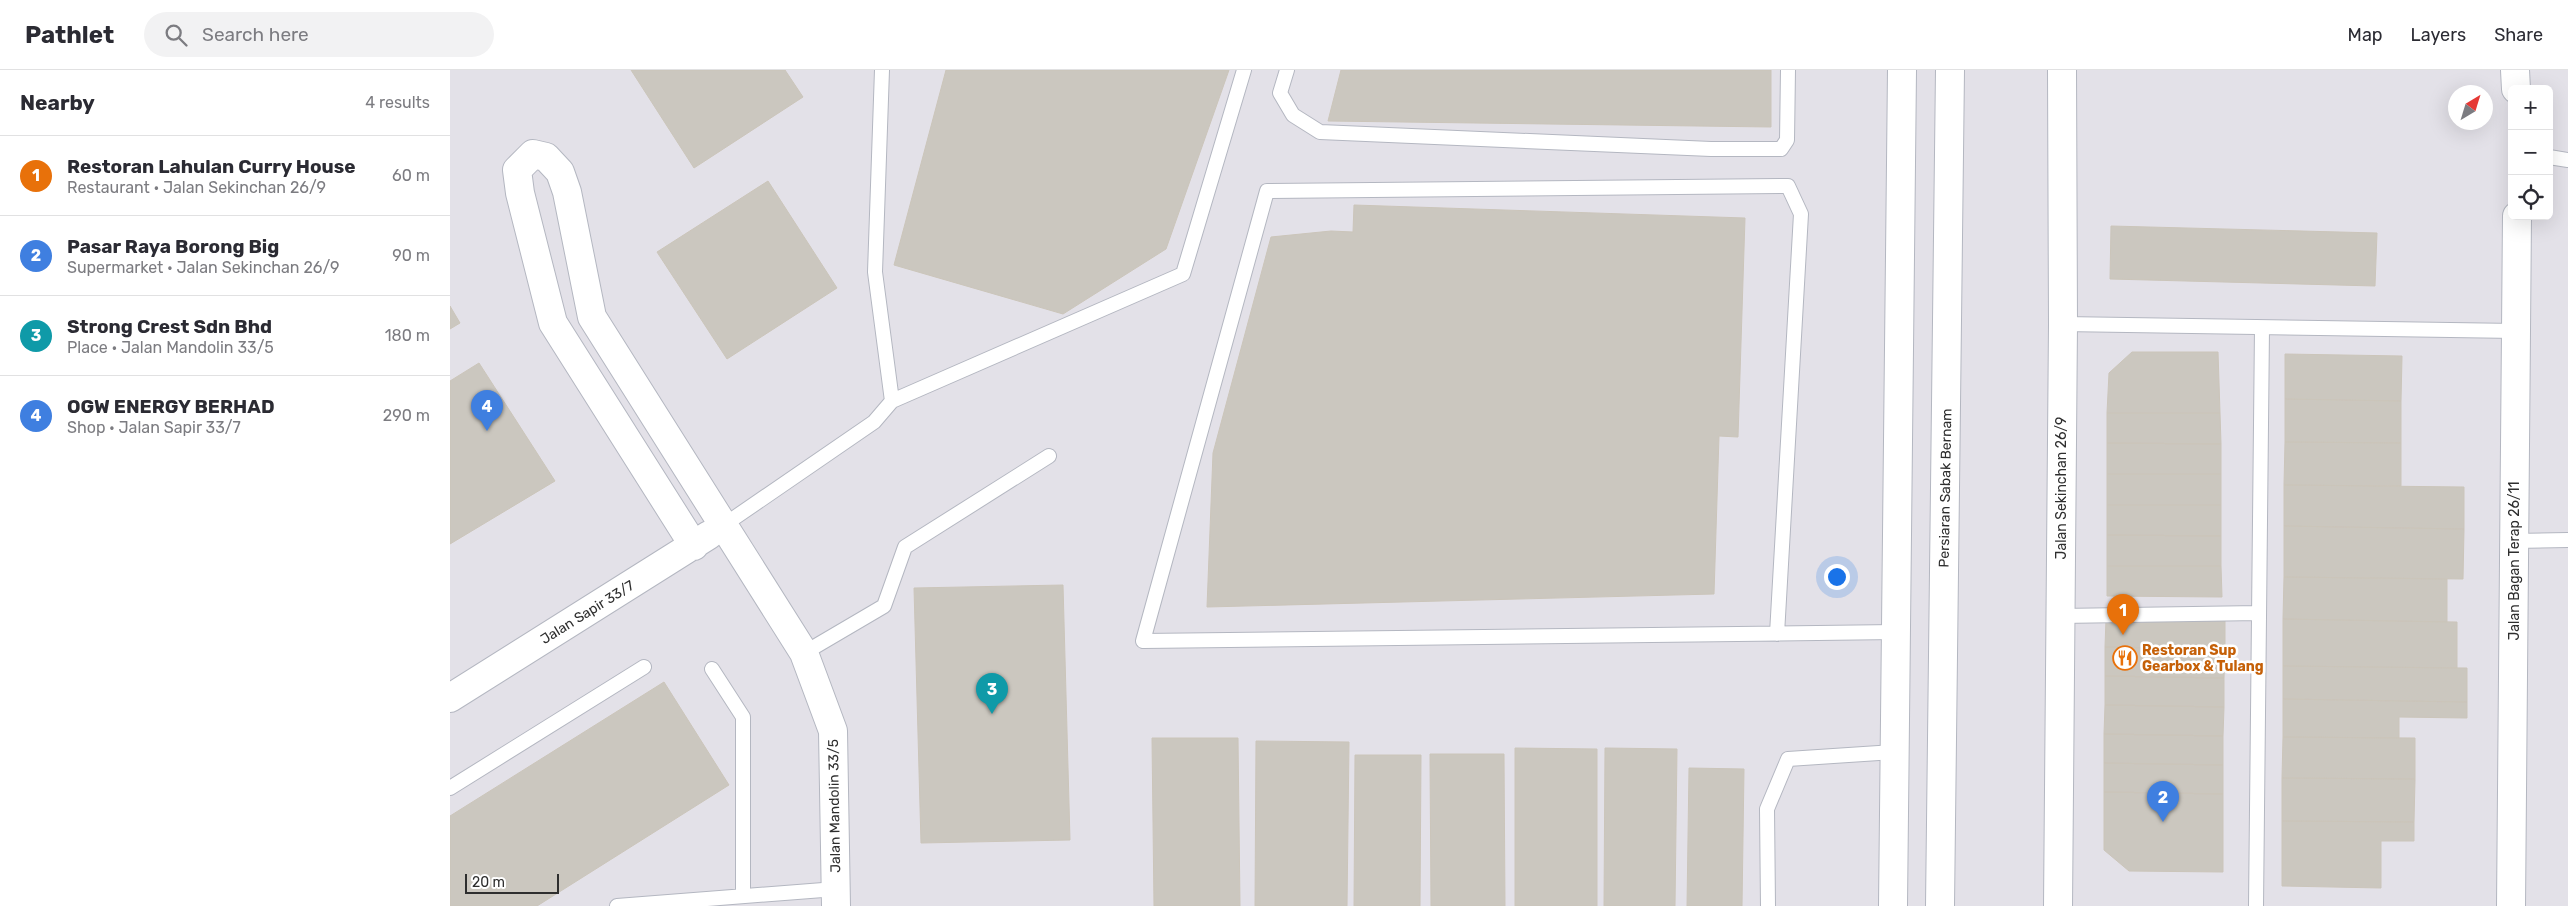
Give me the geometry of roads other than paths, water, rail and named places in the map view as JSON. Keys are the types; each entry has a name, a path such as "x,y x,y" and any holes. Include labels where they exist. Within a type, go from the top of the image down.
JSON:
{"street":[{"path":"1893,906 1902,70"},
{"name":"Persiaran Sabak Bernam","path":"1940,906 1950,70"},
{"name":"Jalan Sekinchan 26/9","path":"2058,906 2063,324 2062,70"},
{"path":"2515,70 2516,85"},
{"name":"Jalan Mandolin 33/5","path":"694,546 553,323 520,193 517,170 533,154 546,157 560,172 567,192 592,317 804,653 833,731 836,898"},
{"name":"Jalan Bagan Terap 26/11","path":"2511,906 2517,220"},
{"name":"Jalan Sapir 33/7","path":"450,698 694,546 724,525"}],"lane":[{"path":"882,70 875,272 892,401"},
{"path":"724,525 874,422 892,401 1183,274 1244,70"},
{"path":"1287,70 1280,93 1293,115 1320,132 1711,149 1781,149 1787,140 1788,70"},
{"path":"2553,158 2568,160"},
{"path":"1777,634 1801,214 1788,186 1267,191 1143,641 1777,634 1896,632"},
{"path":"2063,324 2516,331"},
{"path":"2256,906 2262,328"},
{"path":"804,653 884,606 905,547 1049,456"},
{"path":"2514,541 2568,540"},
{"path":"2060,616 2259,614"},
{"path":"450,788 644,667"},
{"path":"712,669 743,717 743,895"},
{"path":"1768,906 1767,809 1788,759 1894,752"},
{"path":"617,906 743,895 836,898"}],"place":[{"name":"OGW ENERGY BERHAD","path":"487,431"},
{"name":"Restoran Lahulan Curry House","path":"2123,635"},
{"name":"Restoran Sup Gearbox & Tulang","path":"2125,658"},
{"name":"Strong Crest Sdn Bhd","path":"992,714"},
{"name":"Pasar Raya Borong Big","path":"2163,822"}]}
